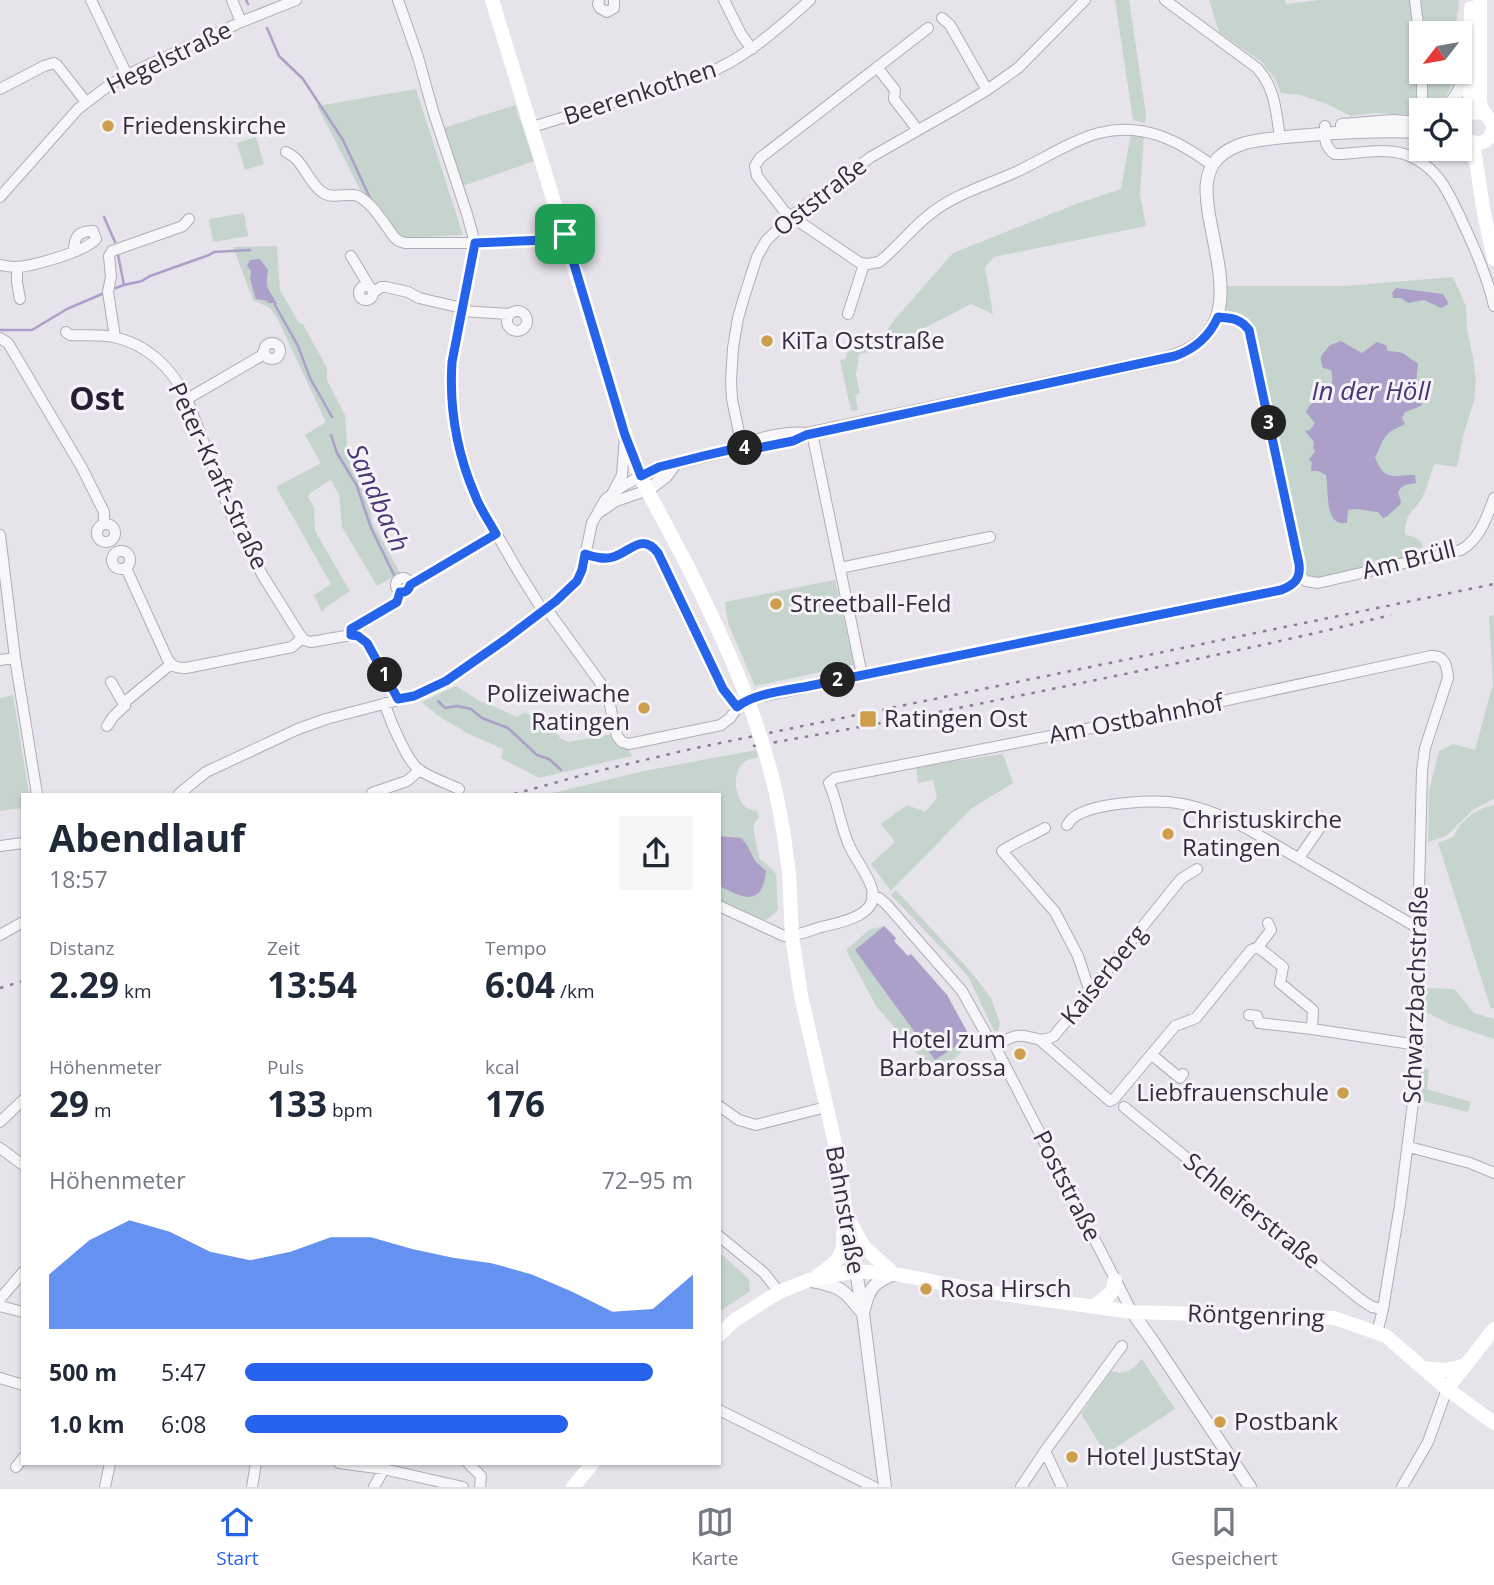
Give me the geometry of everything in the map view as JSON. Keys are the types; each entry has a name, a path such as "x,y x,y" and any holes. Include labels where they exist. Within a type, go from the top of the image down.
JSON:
{"main road":[{"name":"Bahnstraße","path":"492,0 625,435 641,476 736,666 765,751 783,830 789,872 792,936 802,996 838,1161 856,1271"},
{"path":"1470,98 1472,0"},
{"path":"1472,131 1491,135 1491,122 1480,99 1479,0"},
{"path":"1472,121 1476,112 1491,122"},
{"path":"1472,141 1488,184 1494,215"},
{"path":"1472,151 1494,259"},
{"path":"845,1212 864,1247 895,1275"},
{"path":"721,1333 735,1320 779,1292 810,1280 828,1269 842,1254 845,1212"},
{"name":"Röntgenring","path":"810,1280 856,1271 1132,1312 1334,1318 1386,1336 1447,1389 1494,1423"},
{"path":"1094,1307 1112,1292 1115,1280"},
{"path":"1447,1389 1494,1329"},
{"path":"1423,1368 1446,1370 1466,1365"},
{"path":"573,1487 591,1465"}],"street":[{"path":"91,0 127,75"},
{"path":"232,0 241,22"},
{"name":"Hegelstraße","path":"0,197 62,126 86,102 108,86 241,22 296,0"},
{"path":"398,0 475,243 452,362 451,381 452,414 464,462 475,497 532,595 607,692 617,736 624,743 721,725 740,704 759,697 1281,590 1294,583 1299,575 1299,564 1249,330 1236,319 1218,317"},
{"path":"599,0 600,8 607,12 614,8 614,0"},
{"path":"724,0 741,34 752,49"},
{"name":"Beerenkothen","path":"532,128 703,75 729,64 752,49 810,0"},
{"name":"Oststraße","path":"742,447 731,381 733,348 738,318 752,269 772,233 871,157 987,90 1018,68 1085,0"},
{"path":"1164,0 1265,77 1272,94 1280,137"},
{"path":"1415,0 1417,21"},
{"path":"942,18 950,25 987,90"},
{"path":"1455,98 1463,81 1470,18"},
{"path":"928,28 757,162 757,176 790,217 864,264 873,264 884,258 930,214 959,196 1017,172 1097,133 1125,129 1150,132 1187,149 1213,166"},
{"path":"0,89 54,63 86,102"},
{"path":"877,67 895,90 894,99 917,129"},
{"path":"180,793 206,772 262,745 326,719 414,696 446,681 568,591 582,570 592,523 605,500 659,467 742,447 750,442 797,433 809,434 1187,352 1214,326 1221,300 1205,192 1208,176 1218,158 1245,143 1393,121 1409,122"},
{"path":"1324,130 1409,132"},
{"path":"1324,130 1328,148 1335,154 1391,151 1407,155 1427,167 1449,195 1486,276 1494,306"},
{"path":"286,152 304,167 323,193 332,196 356,195 366,200 399,241 405,243 546,240 565,234"},
{"path":"115,337 108,292 111,276 109,256 112,251 183,226 189,219"},
{"path":"0,265 17,267 74,251"},
{"path":"351,256 371,289 386,287 462,309 509,314"},
{"path":"848,314 864,264"},
{"path":"17,267 20,299"},
{"name":"Peter-Kraft-Straße","path":"66,332 70,335 115,337 149,352 178,382 234,522 263,576 302,638"},
{"path":"0,338 8,343 82,468 104,512 104,524 110,524 115,529 113,565 120,569 126,568 171,664 177,668 186,668 292,647 302,638 311,642 358,636 367,643 398,699"},
{"path":"187,399 261,356 264,351"},
{"path":"809,434 862,675"},
{"path":"612,494 622,475 625,435"},
{"path":"597,513 617,501 648,490 666,476 675,464"},
{"name":"Am Brüll","path":"1299,575 1306,581 1318,583 1461,550 1473,541 1494,498"},
{"path":"351,635 351,629 397,602 405,588 496,534"},
{"path":"0,535 15,658 37,793"},
{"path":"840,568 990,537"},
{"path":"585,554 603,559 612,558 639,545 645,544 654,548 723,689 737,707"},
{"name":"Am Ostbahnhof","path":"829,783 835,778 1166,713 1430,656 1443,659"},
{"path":"0,660 15,658"},
{"name":"Schwarzbachstraße","path":"1377,1333 1409,1147 1415,1087 1422,771 1425,748 1448,678 1443,659"},
{"path":"107,726 125,706 126,701 171,664"},
{"path":"111,682 125,706"},
{"path":"385,703 412,763 420,770 459,789"},
{"path":"372,793 407,781 420,770"},
{"name":"Poststraße","path":"829,783 849,846 873,890 872,896 887,905 962,991 994,1044 1132,1312 1250,1487"},
{"path":"1067,825 1073,817 1115,804 1181,803 1229,819 1418,928"},
{"path":"1299,858 1319,829 1318,815"},
{"path":"1045,828 1002,851 1055,912 1078,956 1090,992"},
{"path":"0,846 21,843"},
{"name":"Kaiserberg","path":"994,1044 1016,1036 1040,1041 1054,1036 1181,879 1197,869"},
{"path":"721,907 784,936 792,936 856,917 867,908 872,896"},
{"path":"0,935 21,923"},
{"path":"1040,1041 1110,1101 1114,1099 1175,1026 1196,1018 1249,952 1258,947 1271,930 1268,923"},
{"path":"1258,947 1281,965 1283,970 1280,983 1313,1010 1311,1029"},
{"path":"1249,1015 1257,1016 1259,1023 1418,1045"},
{"path":"1152,1055 1180,1078 1184,1074"},
{"path":"0,1122 21,1102"},
{"path":"721,1108 739,1120 755,1125 826,1107"},
{"name":"Schleiferstraße","path":"1124,1107 1360,1299 1372,1307 1383,1309"},
{"path":"1409,1147 1494,1172"},
{"path":"0,1148 21,1163"},
{"path":"721,1238 764,1273 779,1292"},
{"name":"Bahnstraße","path":"856,1271 885,1487"},
{"path":"0,1299 21,1274"},
{"path":"863,1313 870,1290 880,1280 895,1275"},
{"path":"810,1280 841,1289 863,1313"},
{"path":"0,1306 21,1311"},
{"path":"1021,1487 1122,1346"},
{"path":"0,1378 21,1384"},
{"path":"1402,1487 1428,1442 1447,1389"},
{"path":"721,1411 874,1487"},
{"path":"1045,1451 1062,1487"},
{"path":"105,1487 110,1465"},
{"path":"252,1487 256,1465"},
{"path":"354,1465 463,1487"},
{"path":"470,1465 481,1476 480,1487"},
{"path":"374,1487 384,1469"}],"shaded area":[{"path":"1115,0 1129,0 1145,123 1133,120"},
{"path":"1209,0 1285,0 1286,4 1320,0 1459,0 1456,21 1409,21 1409,84 1451,84 1445,98 1409,98 1409,115 1373,113 1351,116 1300,95 1281,93 1263,63 1219,32"},
{"path":"416,89 463,235 400,238 360,189 317,106"},
{"path":"515,105 534,161 463,186 444,128"},
{"path":"1131,134 1144,135 1140,195 1146,226 994,257 985,267 993,314 971,304 883,349 859,354 856,375 860,393 855,395 858,410 851,411 840,360 846,359 849,337 838,332 841,330 879,341 953,253 1121,189"},
{"path":"256,137 264,164 245,170 237,143"},
{"path":"244,213 248,236 213,242 209,219"},
{"path":"277,246 280,290 299,323 303,324 327,368 327,380 345,415 348,459 370,500 372,522 400,573 377,586 342,527 339,494 331,480 308,497 314,507 315,531 350,591 322,612 314,595 331,584 276,487 321,463 305,435 326,422 277,318 270,308 253,300 233,247"},
{"path":"1453,277 1466,306 1467,330 1476,382 1474,401 1457,467 1434,464 1422,498 1406,522 1405,535 1420,541 1423,558 1306,580 1249,330 1218,317 1221,286 1345,286"},
{"path":"835,580 854,665 755,686 728,623 725,602"},
{"path":"1494,615 1494,799 1474,809 1446,836 1428,842 1429,791 1439,751 1453,744 1475,750 1493,684 1489,616"},
{"path":"456,686 481,702 517,717 525,712 551,726 560,738 569,742 612,734 628,748 632,756 539,778 501,758 503,749 467,733 437,715 422,702"},
{"path":"13,695 29,793 21,793 21,808 0,811 0,698"},
{"path":"756,750 758,757 745,762 739,768 736,784 742,803 757,811 759,817 753,826 759,858 776,874 778,910 765,921 721,902 721,793 553,793 644,771"},
{"path":"1003,754 1013,783 972,808 891,891 871,864 895,842 881,824 907,805 925,812 937,798 933,780 918,783 916,767"},
{"path":"1494,805 1494,1008 1491,1009 1438,843 1453,837 1460,825 1472,814"},
{"path":"896,890 971,972 991,998 1000,1023 998,1031 994,1031 968,976 891,895"},
{"path":"884,926 896,938 894,941 908,956 911,954 947,995 970,1037 962,1051 948,1062 926,1064 876,1006 846,950 869,930"},
{"path":"1425,988 1454,989 1474,1013 1494,1019 1494,1039 1450,1024 1424,1011"},
{"path":"1422,1067 1429,1070 1427,1089 1471,1102 1468,1112 1419,1100"},
{"path":"721,1254 749,1279 750,1291 721,1311"},
{"path":"1142,1359 1175,1409 1106,1454 1081,1414 1111,1371 1128,1371"}],"water":[{"path":"260,259 268,270 267,285 277,304 275,305 255,297 251,271 247,266 250,260"},
{"path":"1396,288 1443,294 1448,302 1441,308 1424,300 1408,303 1401,298 1393,298 1392,293"},
{"name":"In der Höll","path":"1341,341 1362,353 1377,342 1386,345 1388,351 1403,353 1418,363 1416,384 1423,393 1424,400 1421,406 1405,412 1402,418 1405,424 1386,436 1375,457 1387,474 1415,475 1416,483 1402,488 1398,493 1400,505 1386,517 1383,518 1378,512 1352,509 1348,510 1347,523 1339,523 1330,513 1326,475 1311,471 1312,462 1309,460 1315,451 1314,442 1305,431 1310,430 1315,423 1306,412 1331,386 1331,370 1323,368 1321,356 1330,345"},
{"path":"721,836 741,838 755,861 766,871 764,883 756,895 750,897 721,887"},
{"path":"884,926 896,938 894,941 908,956 911,954 947,995 970,1037 935,1060 855,950"}],"waterway":[{"path":"246,0 248,4"},
{"path":"267,28 279,56 303,79 343,140 371,200"},
{"path":"104,217 115,242"},
{"path":"118,255 124,285 142,281 214,252 250,250"},
{"path":"116,288 124,285"},
{"path":"0,330 32,330 67,309 102,294"},
{"name":"Sandbach","path":"275,305 332,417"},
{"name":"Sandbach","path":"331,435 337,453 357,486 371,528 394,575"},
{"name":"Sandbach","path":"438,701 445,708 457,706 471,709 482,718 508,728 537,755 549,759 561,770"}],"railway":[{"path":"518,793 691,749 1494,584"},
{"path":"753,746 1044,691 1391,615"},
{"path":"0,988 21,982"}],"place":[{"name":"Friedenskirche","path":"108,126"},
{"name":"KiTa Oststraße","path":"767,341"},
{"name":"Streetball-Feld","path":"776,604"},
{"name":"Polizeiwache Ratingen","path":"644,708"},
{"name":"Ratingen Ost","path":"868,719"},
{"name":"Christuskirche Ratingen","path":"1168,834"},
{"name":"Hotel zum Barbarossa","path":"1020,1054"},
{"name":"Liebfrauenschule","path":"1343,1093"},
{"name":"Rosa Hirsch","path":"926,1289"},
{"name":"Postbank","path":"1220,1422"},
{"name":"Hotel JustStay","path":"1072,1457"}],"district":[{"name":"Ost","path":"97,399"}],"route":[{"path":"565,234 625,435 641,476 659,467 742,447 753,449 798,440 806,435 1175,356 1187,352 1199,343 1218,317 1236,319 1249,330 1300,569 1298,579 1281,590 809,686 759,697 737,707 723,689 658,553 645,544 633,546 612,558 603,559 585,554 577,581 556,601 446,681 414,696 398,699 367,643 358,636 351,635 351,629 397,602 400,592 408,590 410,585 496,534 475,497 452,414 452,362 475,243 546,240 565,234"}]}
